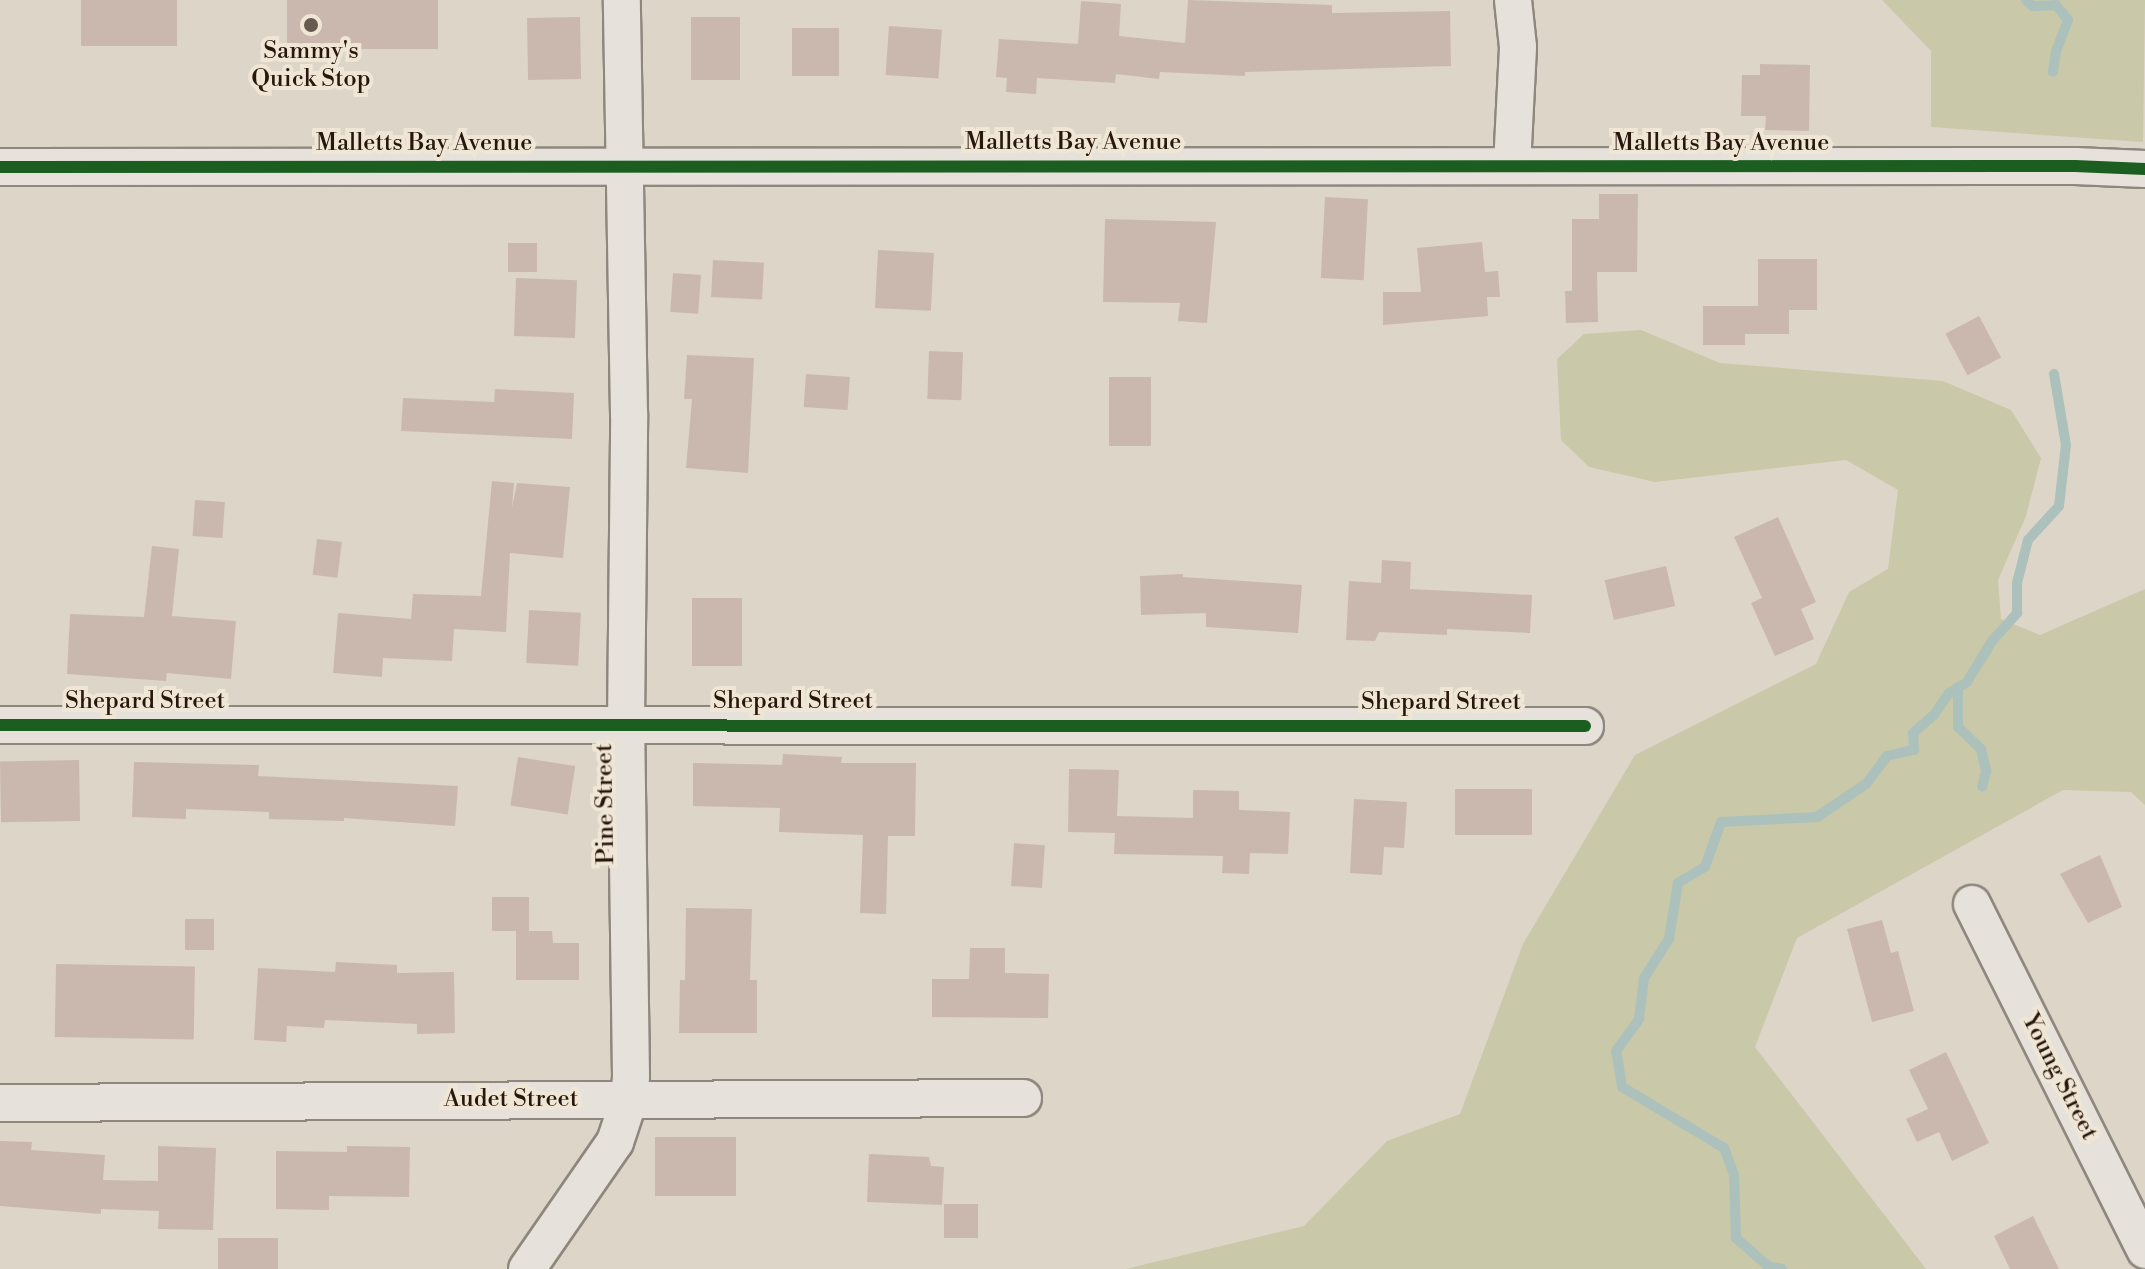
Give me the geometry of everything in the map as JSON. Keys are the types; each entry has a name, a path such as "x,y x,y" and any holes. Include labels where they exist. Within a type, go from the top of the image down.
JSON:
{"street":[{"name":"Pine Street","path":"527,1269 615,1142 629,1100 632,1053 626,723 629,414 622,0"},
{"path":"1512,166 1518,47 1513,0"},
{"name":"Malletts Bay Avenue","path":"0,167 2075,166 2145,169"},
{"name":"Shepard Street","path":"0,725 1585,726"},
{"name":"Young Street","path":"1972,904 2145,1250"},
{"name":"Audet Street","path":"0,1103 1023,1098"}],"green space":[{"path":"1882,0 2145,0 2143,142 1931,127 1931,51"},
{"path":"1641,330 1720,363 1943,381 2011,410 2041,458 2026,516 1998,580 2001,619 2040,635 2145,589 2145,805 2131,792 2063,790 1797,938 1755,1047 1926,1269 1126,1269 1304,1226 1387,1141 1460,1114 1523,944 1635,755 1816,664 1849,592 1888,569 1898,490 1846,460 1655,482 1589,467 1561,440 1557,359 1584,334"}],"building":[{"path":"81,0 177,0 177,46 81,46"},
{"path":"287,0 438,0 438,49 287,49"},
{"path":"1188,0 1332,5 1332,13 1450,11 1451,66 1245,72 1245,76 1160,72 1159,79 1116,74 1115,83 1037,78 1036,94 1006,92 1007,78 996,77 999,39 1078,44 1081,1 1121,4 1119,36 1185,43"},
{"path":"580,17 581,79 528,80 527,18"},
{"path":"691,17 740,17 740,80 691,80"},
{"path":"889,26 942,30 938,79 886,75"},
{"path":"792,28 839,28 839,76 792,76"},
{"path":"1760,64 1810,65 1809,131 1765,130 1766,116 1741,116 1742,75 1760,75"},
{"path":"1599,194 1638,194 1637,272 1597,272 1598,322 1566,323 1565,291 1572,291 1572,219 1599,219"},
{"path":"1325,197 1368,199 1364,280 1321,278"},
{"path":"1105,219 1216,222 1207,323 1178,321 1180,303 1103,302"},
{"path":"1482,242 1485,272 1498,271 1500,297 1487,297 1488,316 1383,325 1383,292 1421,292 1417,248"},
{"path":"508,243 537,243 537,272 508,272"},
{"path":"878,250 934,253 931,311 875,308"},
{"path":"1758,259 1817,259 1817,310 1789,310 1789,334 1745,334 1745,345 1703,345 1703,306 1758,306"},
{"path":"713,260 764,263 762,300 711,297"},
{"path":"673,273 701,275 698,314 670,312"},
{"path":"516,278 577,280 575,338 514,336"},
{"path":"1979,316 2001,357 1968,375 1945,334"},
{"path":"929,351 963,352 961,400 927,399"},
{"path":"687,355 754,358 748,473 686,468 692,399 684,399"},
{"path":"806,374 850,377 848,410 804,407"},
{"path":"1109,377 1151,377 1151,446 1109,446"},
{"path":"495,389 574,393 572,439 401,431 403,398 494,402"},
{"path":"492,481 514,483 512,507 517,483 570,487 563,558 510,553 506,632 454,629 452,661 383,658 382,677 333,673 338,613 411,619 413,594 481,596"},
{"path":"195,500 225,502 222,538 192,536"},
{"path":"1778,517 1816,602 1801,609 1814,639 1775,656 1751,603 1762,598 1734,537"},
{"path":"317,539 342,542 337,578 313,575"},
{"path":"152,546 179,549 172,616 236,621 231,679 167,673 166,681 67,674 70,614 144,617"},
{"path":"1382,560 1411,562 1410,589 1532,595 1530,633 1447,629 1447,635 1379,632 1375,641 1346,640 1349,581 1381,583"},
{"path":"1666,566 1675,606 1614,620 1605,580"},
{"path":"1183,574 1183,577 1302,585 1298,633 1206,627 1206,613 1141,615 1140,576"},
{"path":"692,598 742,598 742,666 692,666"},
{"path":"529,610 581,613 578,666 526,663"},
{"path":"783,754 842,757 841,763 916,763 915,836 888,836 886,914 860,913 863,835 779,832 780,808 693,806 693,763 782,765"},
{"path":"518,757 575,766 568,814 510,805"},
{"path":"79,760 80,821 1,822 0,761"},
{"path":"134,762 259,765 258,776 458,786 455,826 344,818 344,821 269,819 269,812 186,809 186,819 132,817"},
{"path":"1069,769 1119,770 1117,816 1193,818 1193,790 1239,791 1239,810 1290,812 1288,854 1250,853 1249,874 1222,873 1223,856 1114,854 1115,833 1068,832"},
{"path":"1455,789 1532,789 1532,835 1455,835"},
{"path":"1354,799 1407,802 1404,848 1384,847 1382,875 1350,873"},
{"path":"1014,843 1045,845 1042,888 1011,886"},
{"path":"2100,855 2122,907 2088,923 2060,874"},
{"path":"492,897 529,897 529,931 492,931"},
{"path":"686,908 752,909 750,980 757,980 757,1033 679,1033 680,980 685,980"},
{"path":"185,919 214,919 214,950 185,950"},
{"path":"1882,920 1891,953 1898,951 1914,1011 1872,1022 1847,929"},
{"path":"516,931 552,931 553,943 579,943 579,980 516,980"},
{"path":"970,948 1005,948 1005,973 1049,974 1048,1018 932,1017 932,979 969,979"},
{"path":"336,962 397,965 397,973 454,972 455,1033 417,1034 417,1024 325,1020 324,1028 287,1026 286,1042 254,1040 258,968 335,972"},
{"path":"56,964 195,966 194,1039 55,1037"},
{"path":"1946,1052 1989,1143 1952,1161 1939,1132 1917,1142 1906,1119 1928,1109 1909,1070"},
{"path":"655,1137 736,1137 736,1196 655,1196"},
{"path":"0,1141 32,1142 31,1150 105,1155 103,1180 158,1181 158,1146 216,1148 213,1230 158,1229 159,1211 101,1209 101,1214 0,1206"},
{"path":"347,1146 410,1147 409,1197 329,1196 329,1210 276,1209 276,1151 347,1152"},
{"path":"869,1154 929,1157 931,1166 944,1167 942,1205 867,1202"},
{"path":"944,1204 978,1204 978,1238 944,1238"},
{"path":"2033,1216 2059,1269 2010,1269 1994,1236"},
{"path":"218,1238 278,1238 278,1269 218,1269"}],"waterway":[{"path":"2026,0 2033,6 2056,5 2068,20 2056,52 2053,72"},
{"path":"1782,1269 1768,1266 1736,1238 1734,1175 1724,1148 1622,1087 1616,1051 1639,1019 1644,978 1669,939 1678,883 1705,867 1721,822 1817,817 1866,784 1887,756 1914,750 1913,733 1934,715 1949,693 1967,682 1992,641 2017,613 2017,583 2028,540 2059,506 2066,445 2054,374"},
{"path":"1958,687 1958,727 1981,749 1986,771 1982,787"}],"cycle path":[{"path":"0,167 2075,166 2145,169"},
{"path":"0,725 1585,726"}],"place":[{"name":"Sammy's Quick Stop","path":"311,25"}]}
